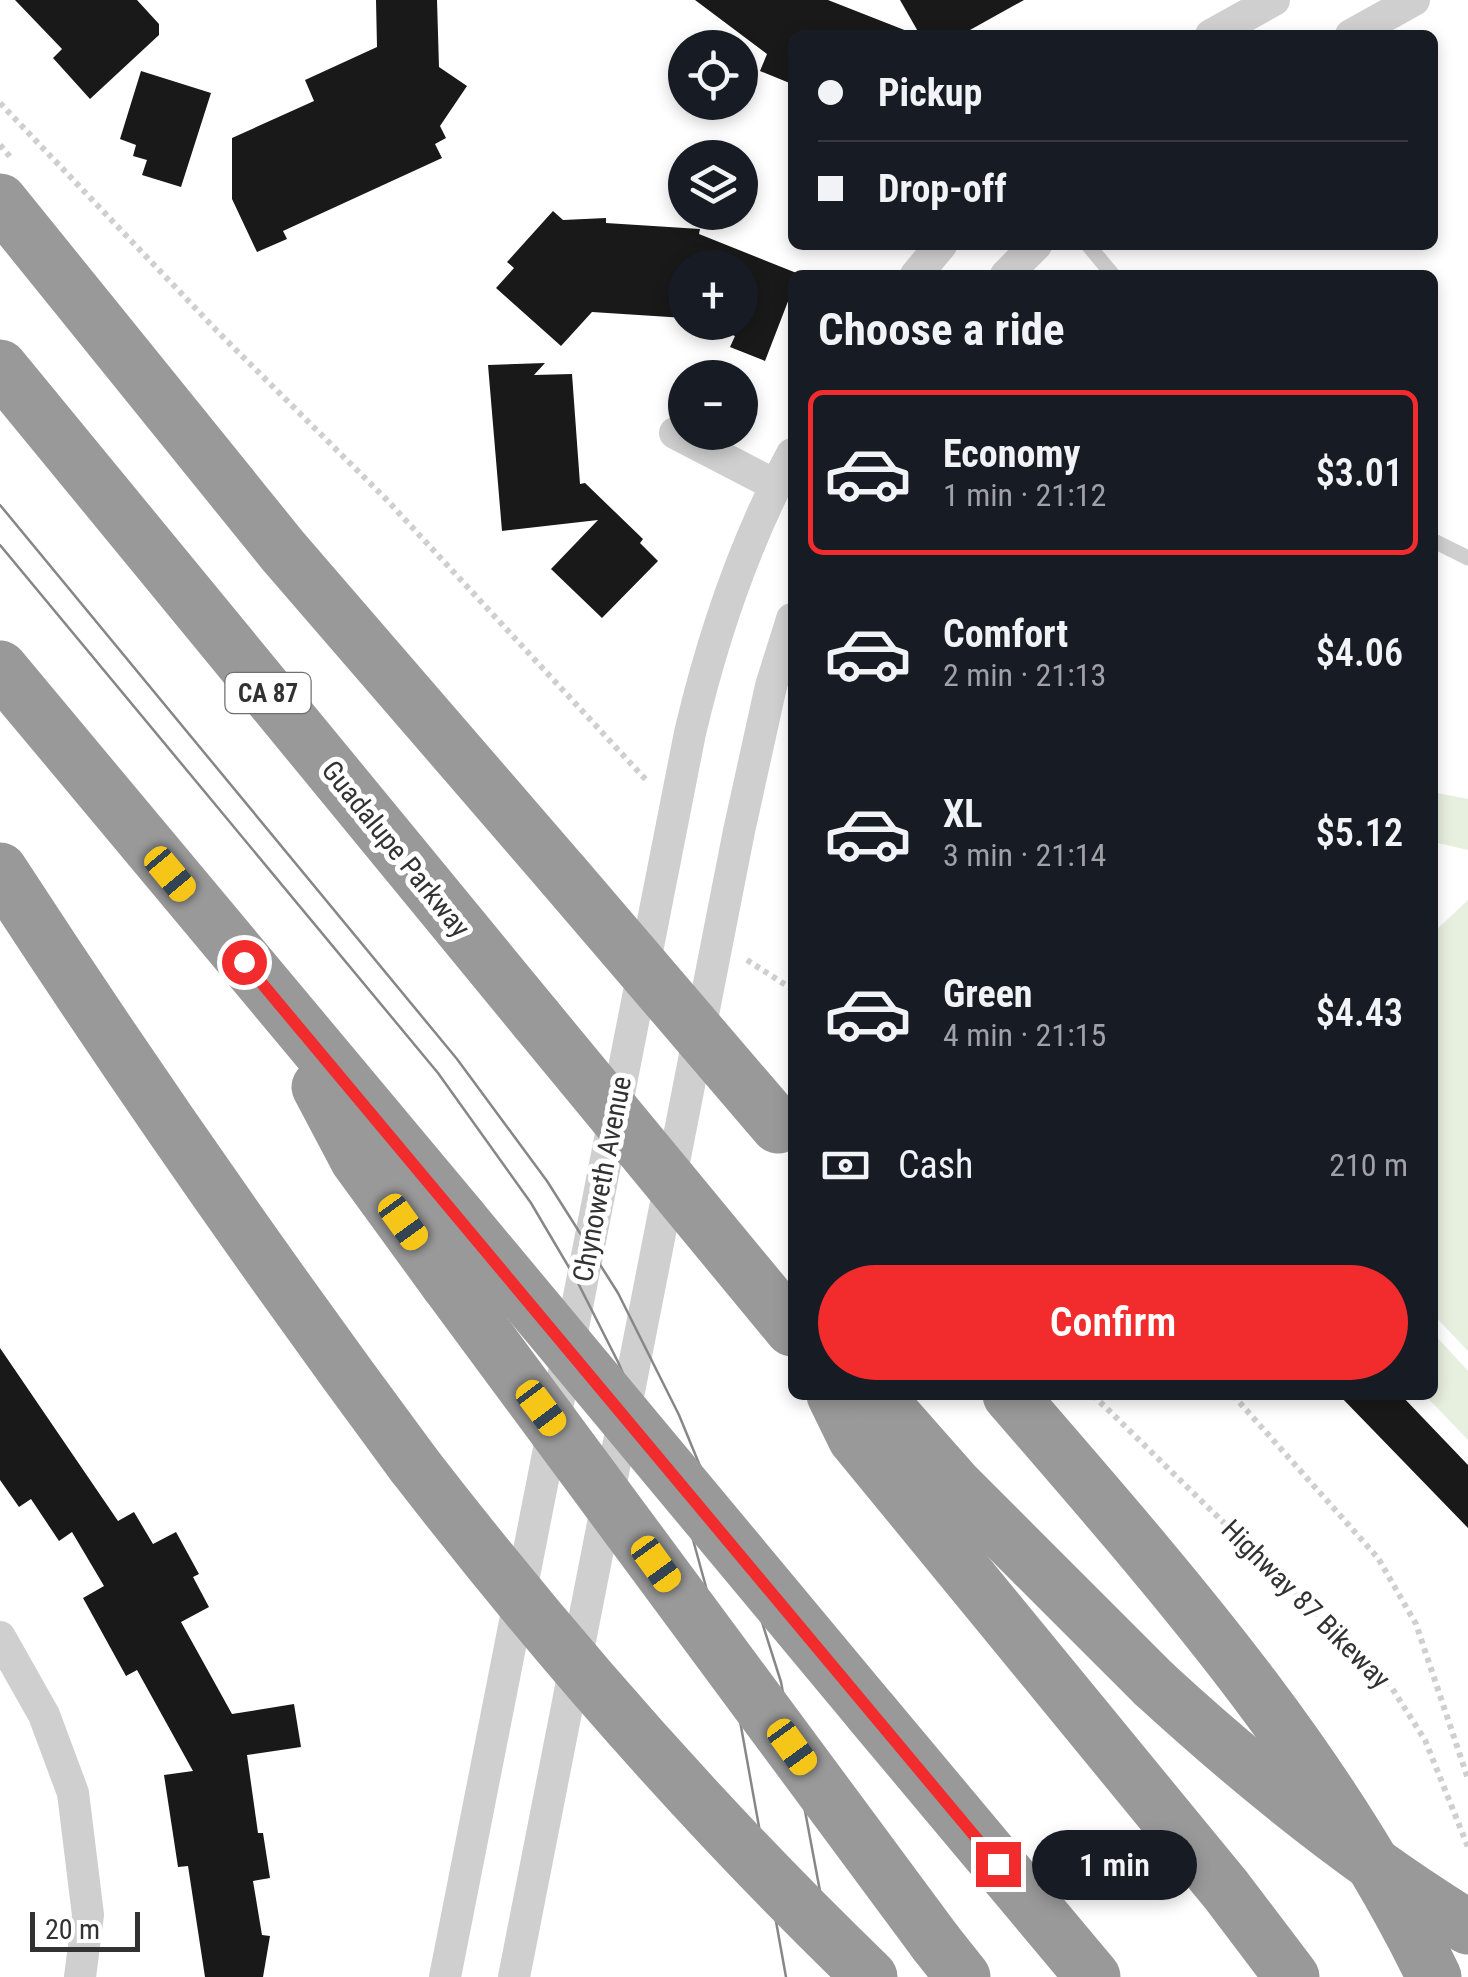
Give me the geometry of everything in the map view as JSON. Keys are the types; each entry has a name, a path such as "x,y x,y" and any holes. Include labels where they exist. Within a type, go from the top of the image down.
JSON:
{"highway":[{"path":"0,201 283,551 785,1134"},
{"name":"Guadalupe Parkway","path":"0,367 788,1324"},
{"path":"0,668 1093,1977"},
{"path":"0,870 108,1036 283,1288 414,1465 522,1602 626,1722 757,1864 870,1977"},
{"path":"268,992 358,1159 963,1977"},
{"path":"836,1400 855,1438 1226,1890 1292,1977"},
{"path":"875,1400 1041,1574 1234,1757 1390,1876 1468,1927"},
{"path":"1014,1400 1195,1609 1268,1703 1346,1818 1434,1977"}],"street":[{"path":"1220,30 1274,0"},
{"path":"1361,30 1414,0"},
{"path":"920,270 937,250"},
{"path":"1011,270 1031,250"},
{"path":"707,450 775,486"},
{"name":"Chynoweth Avenue","path":"446,1977 702,685 722,610 788,462"},
{"path":"514,1977 754,754 788,633"},
{"path":"0,1638 44,1714 73,1793 88,1915 80,1977"}],"lane":[{"path":"1092,250 1109,270"},
{"path":"1438,543 1468,558"}],"path":[{"path":"0,103 219,332 386,499 674,812"},
{"path":"717,940 788,986"},
{"name":"Highway 87 Bikeway","path":"1098,1400 1390,1685 1425,1740 1468,1847"},
{"path":"1237,1400 1378,1558 1416,1624 1468,1779"}],"green space":[{"path":"1438,793 1468,799 1468,850 1438,843"},
{"path":"1468,900 1468,1351 1438,1319 1438,928"},
{"path":"1438,1338 1468,1371 1468,1440 1430,1400 1438,1400"}],"building":[{"path":"15,0 137,0 159,24 159,35 90,99 53,58 62,49"},
{"path":"376,0 437,0 439,67 467,86 440,126 446,138 435,144 442,158 283,231 287,239 257,252 232,199 232,138 314,101 305,80 377,47"},
{"path":"695,0 828,0 904,30 788,30 788,82 760,71 767,54 758,47 758,30 735,30"},
{"path":"900,0 1024,0 970,30 917,30"},
{"path":"141,71 211,93 181,187 142,175 147,160 133,156 136,145 120,139"},
{"path":"553,211 563,220 606,218 606,223 700,230 699,234 739,250 668,250 668,317 592,312 561,346 496,288 514,268 507,262"},
{"path":"758,258 789,270 788,301 765,361 730,347 733,340 758,340"},
{"path":"545,363 534,375 572,374 580,484 585,483 643,539 640,543 658,561 602,618 551,569 598,520 502,531 488,365"},
{"path":"0,1348 118,1521 134,1512 153,1544 176,1532 199,1574 193,1577 209,1607 181,1622 232,1714 294,1704 301,1747 247,1755 258,1833 263,1833 270,1878 253,1881 262,1935 270,1936 263,1977 205,1977 188,1866 178,1867 164,1775 193,1771 137,1670 126,1676 83,1598 104,1586 72,1532 59,1541 31,1499 19,1507 0,1480"},
{"path":"1344,1400 1406,1400 1468,1465 1468,1528"}],"tram line":[{"path":"0,505 457,1059 547,1181 618,1293 679,1415 754,1597 781,1682 836,1977"},
{"path":"0,545 438,1073 531,1203 577,1281 618,1362 689,1525 735,1693 786,1977"}],"route":[{"path":"244,962 998,1864"}]}
